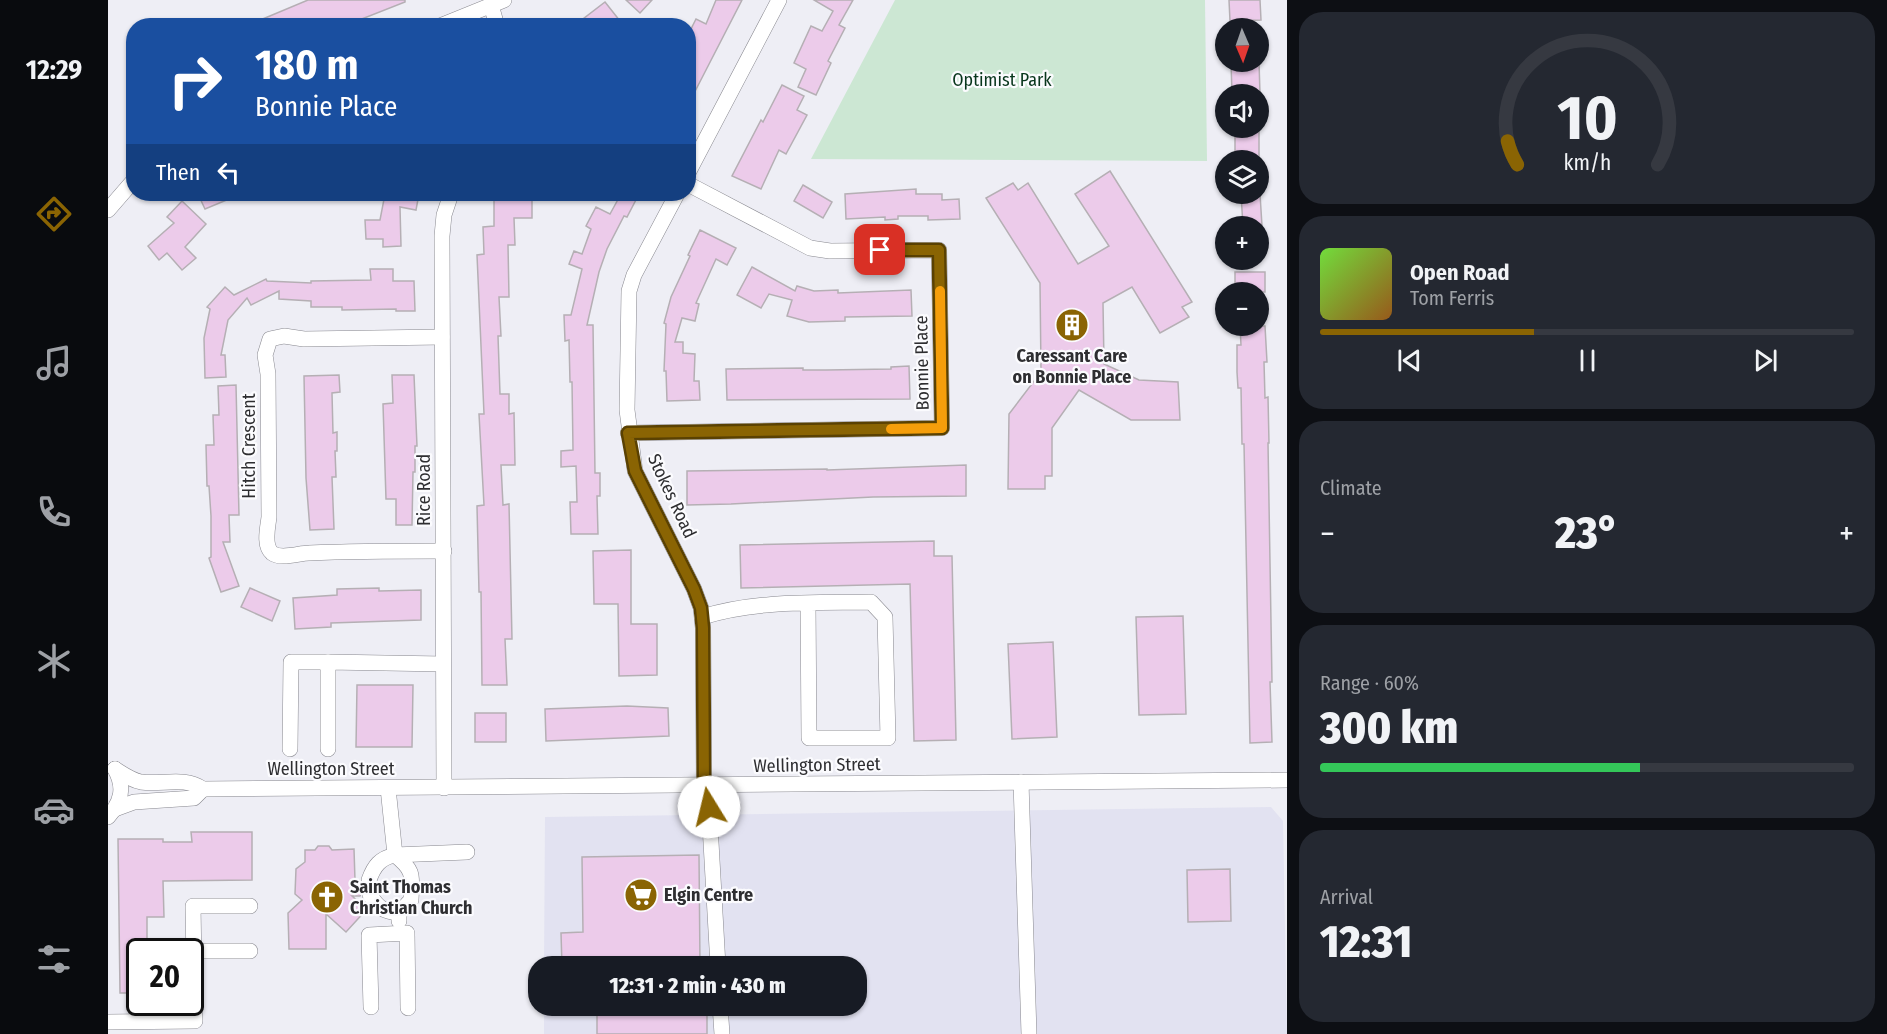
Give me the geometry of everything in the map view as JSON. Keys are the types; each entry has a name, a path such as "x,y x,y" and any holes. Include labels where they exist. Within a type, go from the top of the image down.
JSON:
{"street":[{"path":"696,157 779,0"},
{"path":"460,18 498,3 497,18"},
{"name":"Bonnie Place","path":"628,433 942,428 939,250 830,251 810,248 696,188"},
{"path":"108,210 126,189"},
{"name":"Rice Road","path":"444,788 442,236 444,215 449,201"},
{"name":"Stokes Road","path":"673,201 634,276 629,291 628,433 635,471 694,589 702,617 704,785 709,807 717,956"},
{"name":"Hitch Crescent","path":"442,337 304,339 284,336 270,339 265,355 268,374 269,517 267,544 272,552 279,555 444,551"},
{"path":"702,617 720,611 765,604 808,603 871,602 885,617 888,738 809,738 808,603"},
{"path":"290,749 291,662 443,664"},
{"path":"328,662 328,749"},
{"path":"112,765 120,778 122,790 120,800 112,813"},
{"name":"Wellington Street","path":"112,765 125,776 142,782 193,782 203,789 1287,780"},
{"path":"1021,782 1029,1034"},
{"path":"388,788 395,855 408,866 412,876 411,900 399,914 399,934"},
{"name":"Wellington Street","path":"112,813 134,802 194,798 203,789"},
{"path":"399,914 386,912 377,907 369,888 373,869 378,862 395,855 467,852"},
{"path":"194,938 193,906 250,906"},
{"path":"371,1007 369,935 407,933 408,1008"},
{"path":"204,951 249,951"},
{"path":"108,1022 195,1021 195,1016"},
{"path":"721,1016 722,1034"}],"shaded area":[{"path":"1271,807 1283,821 1287,1034 544,1034 544,1016 867,1016 867,956 544,956 545,817"}],"green space":[{"name":"Optimist Park","path":"895,0 1205,0 1207,161 811,159"}],"building":[{"path":"308,0 405,0 405,2 364,18 265,18"},
{"path":"626,0 652,0 640,13"},
{"path":"716,0 742,0 696,89 696,19 706,24"},
{"path":"814,0 853,0 839,25 845,28 828,61 831,63 816,95 798,87 806,69 794,63 811,26 822,31 833,11"},
{"path":"1229,0 1260,0 1261,18 1230,18"},
{"path":"605,2 618,18 584,18"},
{"path":"1231,72 1259,72 1260,84 1232,84"},
{"path":"782,85 804,96 797,110 807,115 786,154 779,150 761,189 732,176"},
{"path":"1235,138 1259,138 1259,150 1235,150"},
{"name":"Caressant Care on Bonnie Place","path":"1110,171 1192,302 1182,307 1189,317 1160,333 1132,287 1103,303 1104,364 1139,380 1178,382 1180,420 1131,420 1079,390 1052,428 1052,476 1045,476 1045,489 1008,489 1009,414 1041,372 1040,283 986,198 1013,183 1018,190 1028,183 1078,264 1109,246 1075,194"},
{"path":"803,185 832,202 823,218 794,201"},
{"path":"916,189 916,194 942,194 942,200 959,199 960,219 928,220 928,216 898,216 898,219 885,220 885,217 846,219 845,194"},
{"path":"182,201 206,224 185,247 196,258 182,270 167,253 159,260 148,246 174,223 167,217"},
{"path":"201,201 224,201 205,209"},
{"path":"384,201 418,201 416,210 400,207 401,246 383,247 383,239 366,239 365,220 380,220"},
{"path":"494,201 532,201 532,218 514,218 515,245 508,245 509,297 499,297 500,394 509,394 509,414 514,413 515,465 501,465 503,505 509,504 512,639 505,639 507,685 482,685 481,592 479,592 477,506 484,505 479,414 484,414 477,255 484,254 483,227 494,226"},
{"path":"617,201 635,201 627,217 624,216 607,249 599,272 587,325 593,325 595,473 600,473 600,496 597,496 598,534 571,534 570,502 577,502 576,466 561,467 561,451 573,450 572,382 570,382 569,340 565,341 564,315 571,315 582,269 569,264 574,251 582,254 591,229 586,226 596,207 610,214"},
{"path":"1242,204 1261,204 1261,216 1242,216"},
{"path":"700,230 736,248 727,265 716,259 696,303 699,304 695,321 682,318 675,342 683,342 683,353 695,354 694,381 699,381 700,400 667,401 666,371 664,371 666,324 664,323 671,297"},
{"path":"752,267 795,291 797,286 814,291 838,290 838,293 911,290 912,316 845,317 845,321 809,322 787,316 792,300 769,294 761,308 737,295"},
{"path":"370,269 393,269 393,281 414,281 415,311 342,310 342,307 311,307 311,301 279,299 279,291 251,305 247,298 228,320 221,355 225,355 226,377 205,378 204,338 210,309 207,307 225,287 234,295 266,279 267,281 311,283 311,281 371,280"},
{"path":"1235,272 1265,272 1265,282 1235,282"},
{"path":"1241,336 1266,336 1267,362 1264,362 1265,398 1268,397 1269,443 1272,742 1250,743 1244,444 1242,444 1241,388 1238,388 1237,372 1237,345 1241,345"},
{"path":"909,366 910,399 727,400 726,369 891,369 891,367"},
{"path":"339,375 340,392 332,393 333,433 337,432 336,477 332,477 334,529 310,530 306,478 304,376"},
{"path":"392,375 414,375 417,446 415,446 415,472 413,472 412,525 396,525 396,499 386,499 383,404 393,403"},
{"path":"236,385 239,515 229,515 230,542 223,542 239,586 221,592 209,558 211,557 211,516 209,486 207,486 206,445 214,445 213,415 219,415 218,386"},
{"path":"966,465 966,496 873,497 687,505 687,471 827,470"},
{"path":"934,541 934,556 952,556 956,740 914,741 910,584 741,588 740,545"},
{"path":"631,550 631,624 657,624 657,675 619,676 618,604 594,604 593,551"},
{"path":"250,588 280,601 272,621 241,607"},
{"path":"379,588 379,591 421,590 421,620 331,623 331,627 295,629 293,598 337,595 337,589"},
{"path":"1183,616 1186,714 1139,715 1136,617"},
{"path":"1053,642 1057,737 1012,739 1008,644"},
{"path":"357,685 413,685 412,747 356,747"},
{"path":"627,706 668,708 669,736 546,741 545,709"},
{"path":"475,713 506,713 506,742 475,742"},
{"path":"191,832 252,832 252,880 163,881 164,917 147,917 147,938 126,938 126,993 120,993 118,839 163,839 163,842 192,842"},
{"name":"Saint Thomas Christian Church","path":"318,846 329,846 332,850 354,849 355,880 359,880 364,888 360,896 352,896 367,909 346,932 326,914 326,949 289,949 288,913 302,900 295,894 296,869 305,862 305,850 315,850"},
{"name":"Elgin Centre","path":"699,855 700,956 562,956 561,933 583,932 582,857"},
{"path":"1230,869 1231,921 1188,922 1187,870"},
{"path":"597,1016 707,1016 707,1034 597,1034"}],"slow traffic":[{"path":"891,429 942,428 940,291"}],"place":[{"name":"Caressant Care on Bonnie Place","path":"1072,325"},
{"name":"Elgin Centre","path":"641,895"},
{"name":"Saint Thomas Christian Church","path":"327,897"}],"route":[{"path":"709,807 704,785 701,608 694,589 635,471 628,433 942,428 939,250 880,250"}]}
